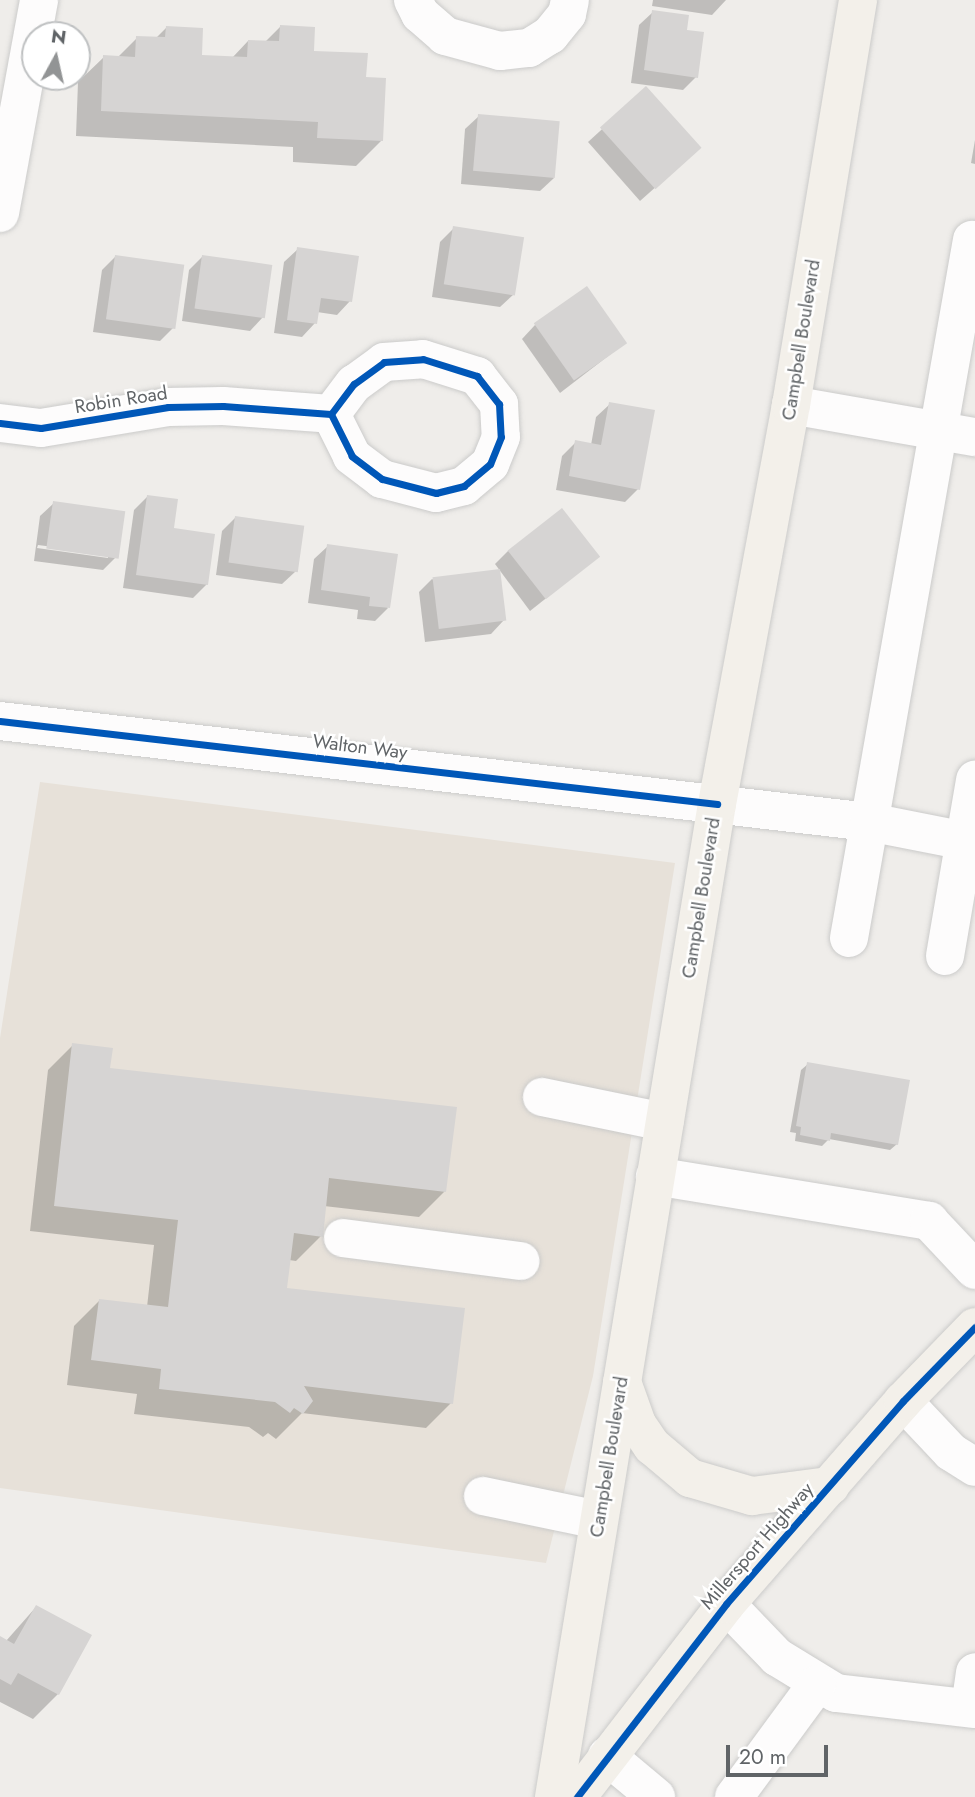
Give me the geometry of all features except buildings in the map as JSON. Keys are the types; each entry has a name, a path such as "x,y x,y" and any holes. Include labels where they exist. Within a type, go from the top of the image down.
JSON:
{"main road":[{"name":"Campbell Boulevard","path":"554,1797 717,804 791,405 858,0"},
{"name":"Millersport Highway","path":"576,1797 726,1604 903,1401 975,1327"},
{"path":"622,1381 644,1435 690,1478 752,1496 830,1486"}],"street":[{"path":"0,213 39,0"},
{"path":"412,0 445,36 500,51 529,48 550,35 567,14 570,0"},
{"path":"849,938 936,430 972,240"},
{"name":"Robin Road","path":"0,423 41,428 169,407 223,405 331,414"},
{"path":"791,405 975,437"},
{"name":"Walton Way","path":"0,721 869,822 970,842"},
{"path":"945,956 970,842 975,780"},
{"path":"542,1097 664,1122"},
{"path":"655,1176 929,1221 975,1270"},
{"path":"343,1238 521,1261"},
{"path":"903,1401 951,1452 975,1467"},
{"path":"482,1496 599,1520"},
{"path":"726,1604 777,1657 817,1684 836,1693 973,1696"},
{"path":"734,1797 817,1684"},
{"path":"607,1756 656,1797"}],"shaded area":[{"path":"40,782 675,863 593,1376 546,1563 0,1488 0,1038"}],"cycle path":[{"path":"423,359 477,376 499,404 501,437 490,464 464,486 436,493 382,479 352,456 331,414 354,384 384,362 423,359"},
{"path":"0,423 41,428 168,407 223,406 331,414"},
{"path":"0,721 717,804"},
{"path":"577,1797 726,1604 903,1401 975,1327"}]}
